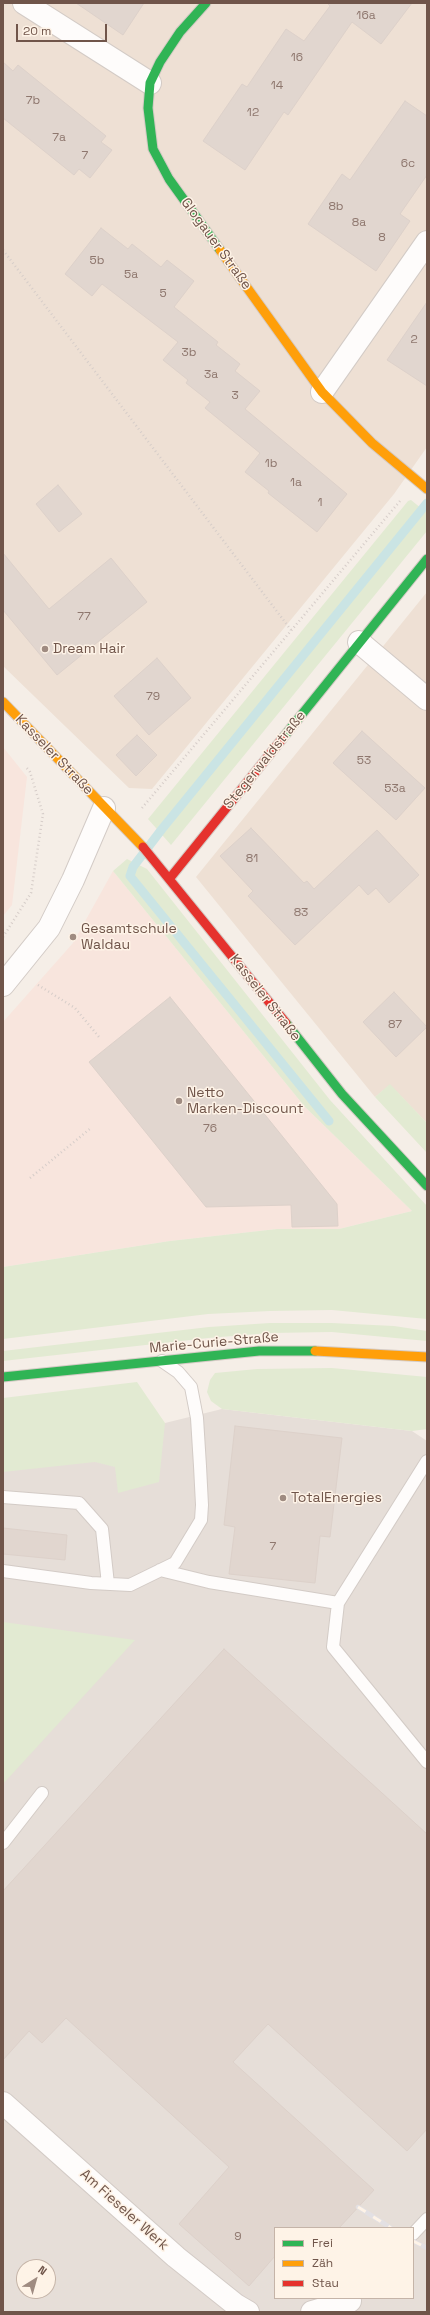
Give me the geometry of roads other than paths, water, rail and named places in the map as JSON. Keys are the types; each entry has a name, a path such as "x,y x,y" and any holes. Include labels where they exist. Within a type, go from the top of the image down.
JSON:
{"street":[{"path":"24,3 150,83"},
{"name":"Glogauer Straße","path":"206,3 180,32 160,62 150,83 148,108 149,127 153,149 162,167 322,392 372,443 426,488"},
{"path":"322,392 427,242"},
{"name":"Stegerwaldstraße","path":"170,878 427,559"},
{"path":"359,642 427,699"},
{"name":"Kasseler Straße","path":"3,702 104,808 124,826 153,858 342,1094 427,1186"},
{"name":"Kasseler Straße","path":"9,978 48,928 74,880 104,808"},
{"name":"Marie-Curie-Straße","path":"3,1377 259,1351 331,1351 427,1357"},
{"name":"Am Fieseler Werk","path":"3,2103 176,2257 236,2305 248,2312"},
{"path":"312,2312 351,2300"}],"lane":[{"path":"3,1571 108,1584 130,1585 174,1563 201,1520 202,1505 197,1418 191,1387 178,1372 162,1361"},
{"path":"427,1461 338,1604 333,1647 427,1762"},
{"path":"3,1497 79,1503 102,1529 108,1584"},
{"path":"160,1570 209,1582 338,1604"},
{"path":"3,1843 42,1793"},
{"path":"414,2233 427,2219"}],"waterway":[{"path":"329,1121 130,876 133,867 162,829 427,503"}],"railway":[{"path":"358,2207 389,2227"},
{"path":"414,2242 427,2248"}],"place":[{"name":"Dream Hair","path":"45,649"},
{"name":"Gesamtschule Waldau","path":"73,937"},
{"name":"Netto Marken-Discount","path":"179,1101"},
{"name":"TotalEnergies","path":"283,1498"}]}
